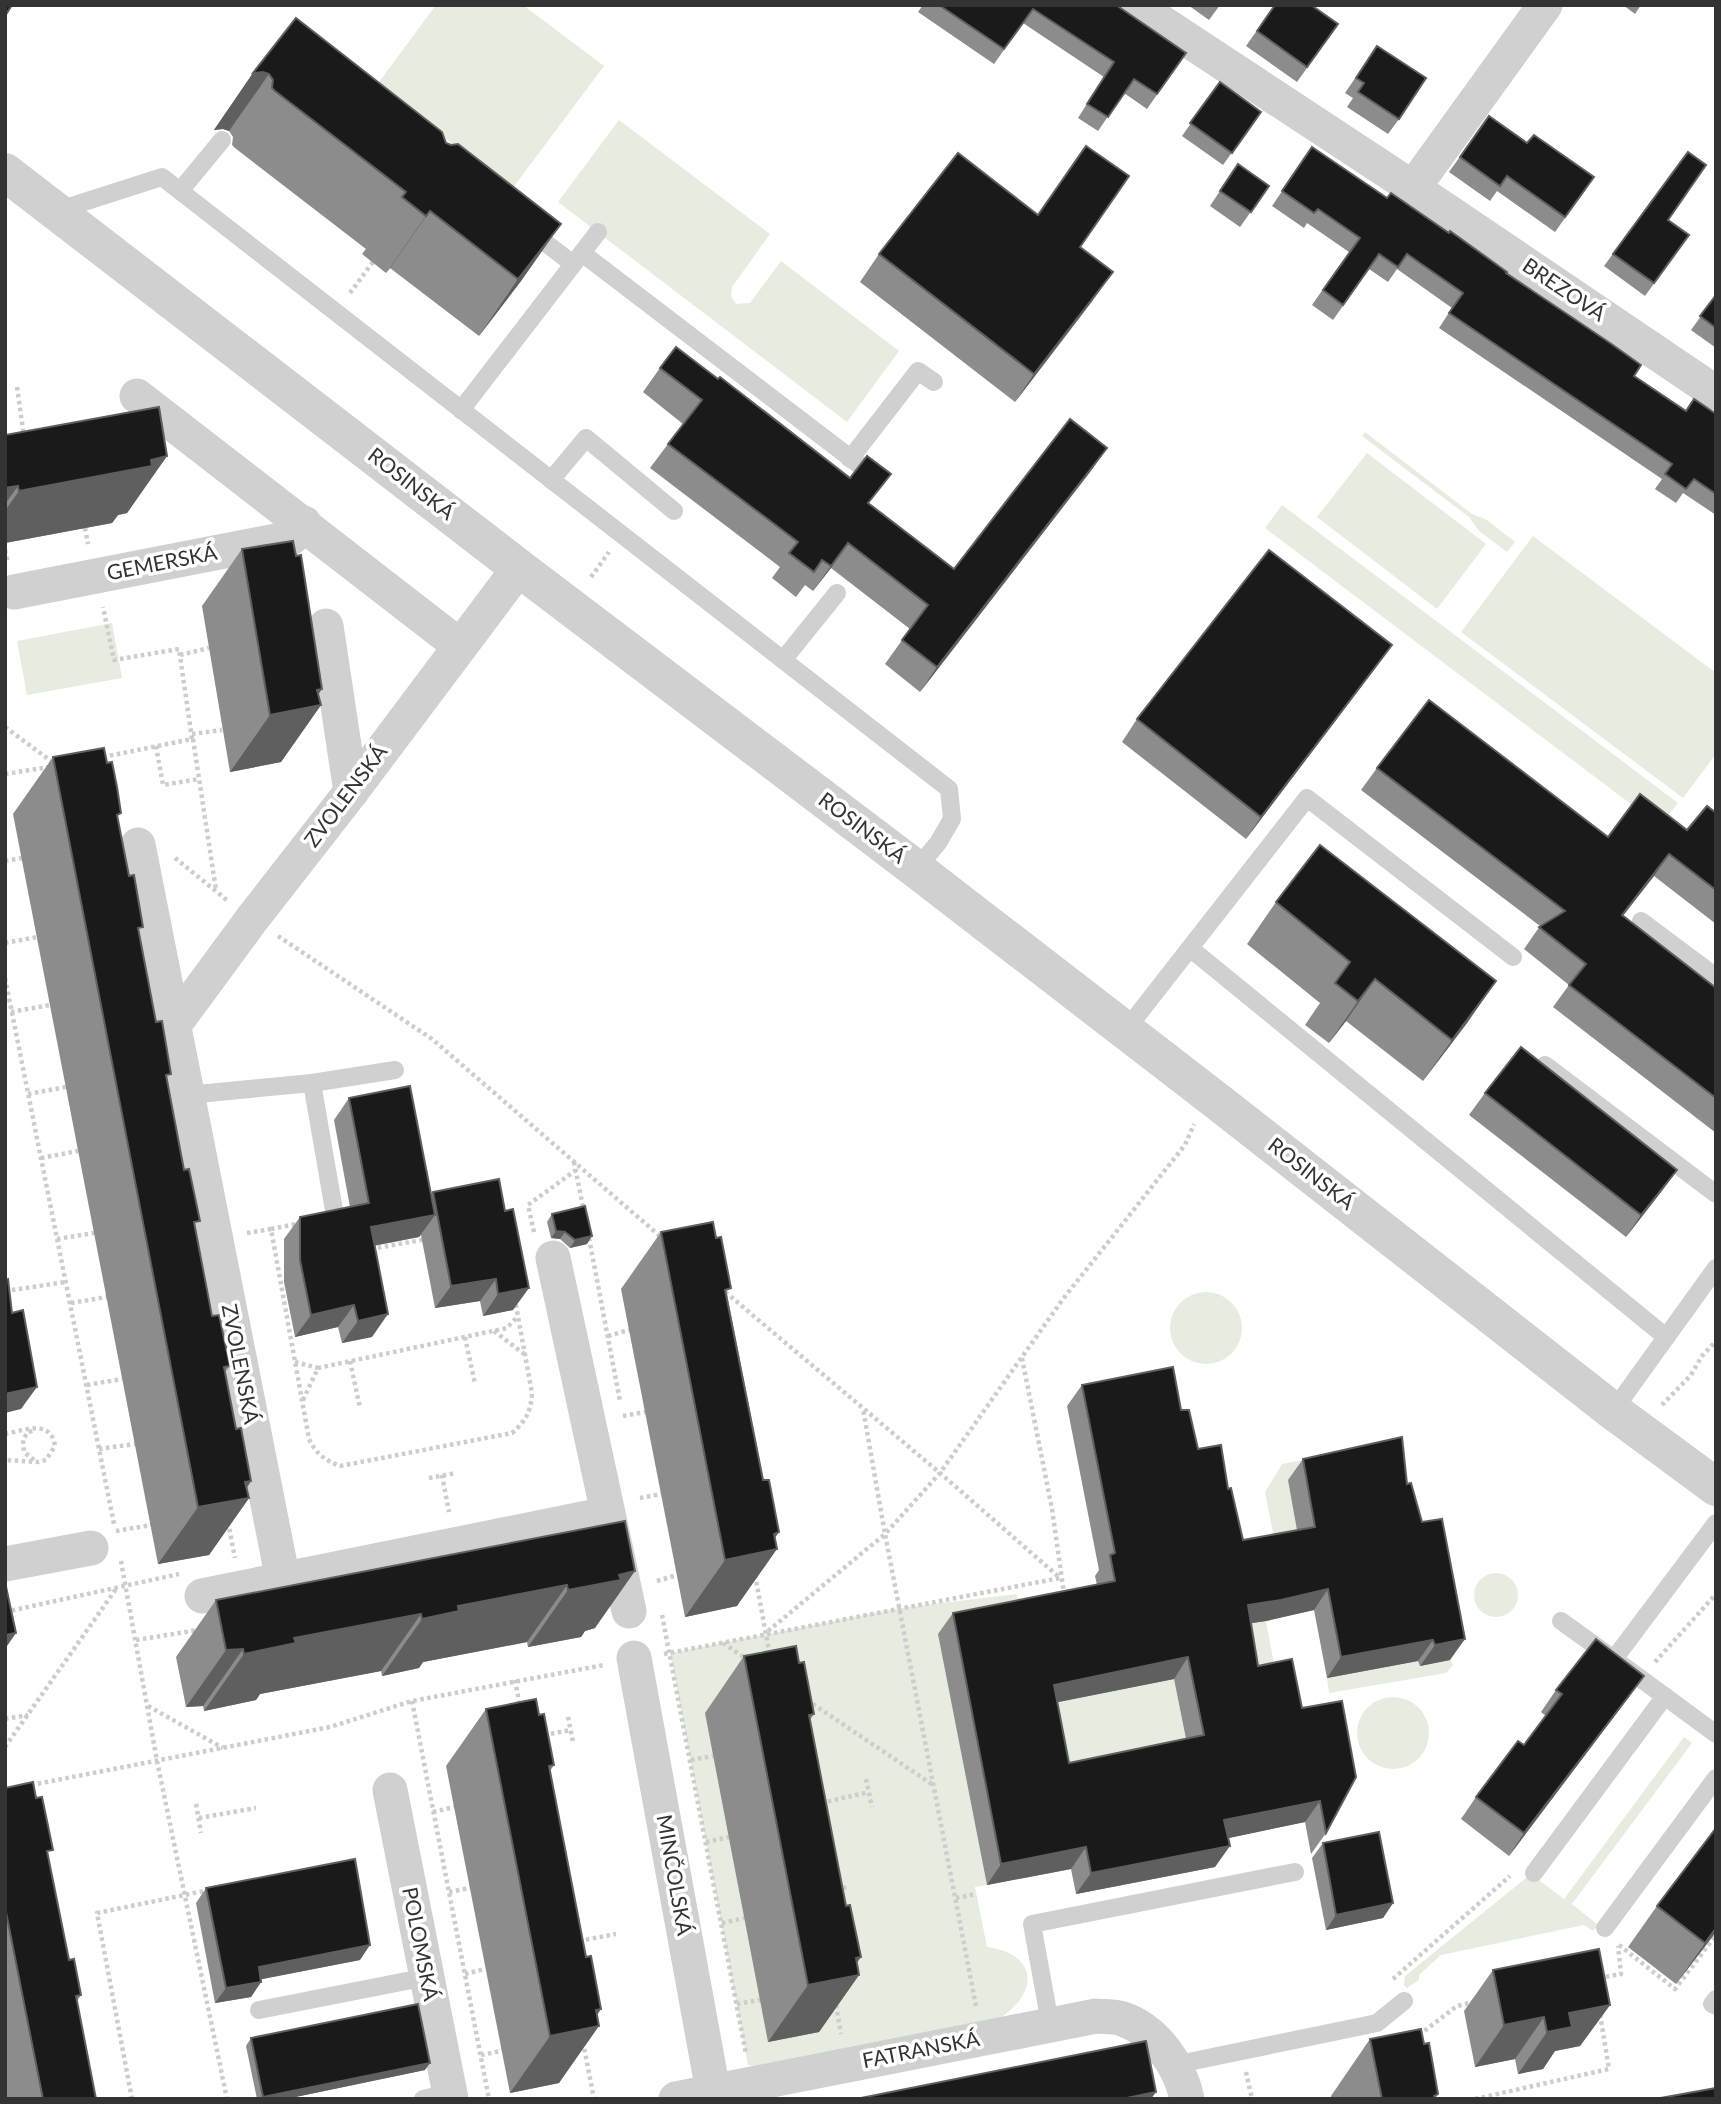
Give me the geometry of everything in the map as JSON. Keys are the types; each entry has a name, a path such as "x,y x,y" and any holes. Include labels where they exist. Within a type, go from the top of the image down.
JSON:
{"street":[{"name":"BREZOVÁ","path":"1135,5 1413,188 1716,393"},
{"path":"1413,188 1545,5"},
{"name":"ROSINSKÁ","path":"5,172 519,568 916,869 1613,1411 1716,1487"},
{"path":"137,396 460,646"},
{"name":"GEMERSKÁ","path":"14,592 290,538 304,523"},
{"name":"ZVOLENSKÁ","path":"174,1025 251,919 351,792 519,568"},
{"path":"326,626 351,792"},
{"name":"ZVOLENSKÁ","path":"151,847 174,1025 283,1580"},
{"path":"553,1258 571,1333 607,1514 645,1608"},
{"path":"202,1596 607,1514"},
{"path":"5,1564 103,1539"},
{"name":"MINČOLSKÁ","path":"634,1658 713,2091"},
{"name":"POLOMSKÁ","path":"390,1790 427,1977 441,2097"},
{"name":"FATRANSKÁ","path":"676,2099 1096,2016 1122,2018 1142,2028 1166,2053"},
{"path":"1166,2053 1187,2099"}],"lane":[{"path":"180,191 222,141"},
{"path":"55,211 162,177 949,789 952,819 938,843 916,869"},
{"path":"510,216 577,258 870,473"},
{"path":"461,410 598,232"},
{"path":"850,459 918,371 934,382"},
{"path":"551,480 586,438 674,511"},
{"path":"783,660 837,593"},
{"path":"1125,1031 1307,798 1513,957"},
{"path":"1641,921 1716,977"},
{"path":"1191,949 1666,1336"},
{"path":"1545,1065 1716,1194"},
{"path":"187,1095 312,1083 395,1070"},
{"path":"312,1083 335,1216"},
{"path":"1613,1411 1716,1268"},
{"path":"1614,1659 1716,1523"},
{"path":"1561,1621 1716,1734"},
{"path":"1534,1873 1665,1696"},
{"path":"1605,1928 1716,1778"},
{"path":"1050,2024 1032,1924 1295,1872"},
{"path":"259,2010 427,1977"},
{"path":"1716,1999 1712,2004 1716,2006"},
{"path":"1166,2053 1377,2023 1404,2001"}],"path":[{"path":"334,313 373,262"},
{"path":"17,387 24,438"},
{"path":"15,440 35,436"},
{"path":"96,576 114,660 178,649 180,654 216,891"},
{"path":"180,654 209,648"},
{"path":"5,727 57,766 5,774"},
{"path":"94,758 222,730"},
{"path":"156,746 163,785 199,779"},
{"path":"151,847 216,891 251,919 432,1039 666,1241"},
{"path":"5,861 22,858"},
{"path":"5,943 37,937"},
{"path":"11,1012 50,1005"},
{"path":"28,1094 66,1087"},
{"path":"766,1633 885,1534 940,1473 1063,1299 1185,1145 1195,1122"},
{"path":"40,1158 78,1151"},
{"path":"574,1161 586,1221"},
{"path":"553,1258 538,1250 528,1205 576,1170"},
{"path":"248,1233 335,1216"},
{"path":"271,1229 309,1439 315,1451 340,1466 512,1433 525,1422 532,1406 532,1393 513,1291"},
{"path":"57,1239 94,1233"},
{"path":"588,1234 621,1402"},
{"path":"369,1250 437,1237"},
{"path":"278,1268 288,1266"},
{"path":"5,1292 66,1282"},
{"path":"717,1286 940,1473 1060,1578"},
{"path":"71,1303 107,1297"},
{"path":"295,1362 318,1368 507,1328 518,1316"},
{"path":"608,1336 629,1330"},
{"path":"494,1331 525,1354"},
{"path":"464,1337 475,1384"},
{"path":"1662,1406 1692,1375 1702,1356 1716,1341"},
{"path":"1022,1357 1052,1509 1065,1599"},
{"path":"350,1361 360,1408"},
{"path":"302,1401 318,1368"},
{"path":"87,1385 122,1379"},
{"path":"863,1408 977,2007"},
{"path":"625,1427 623,1416 645,1412"},
{"path":"5,1434 38,1427 47,1429 54,1436 55,1446 46,1460 5,1460"},
{"path":"37,1462 29,1458 23,1446 27,1433 38,1427"},
{"path":"99,1449 135,1444"},
{"path":"429,1478 456,1473"},
{"path":"638,1487 642,1510"},
{"path":"640,1498 661,1494"},
{"path":"226,1509 241,1588"},
{"path":"103,1539 151,1525"},
{"path":"753,1566 772,1667"},
{"path":"653,1570 658,1593"},
{"path":"656,1581 677,1575"},
{"path":"30,1785 330,1727 412,1701 514,1680 670,1653 1060,1578"},
{"path":"5,1612 125,1586"},
{"path":"5,1747 116,1588"},
{"path":"1640,1679 1716,1594"},
{"path":"645,1608 670,1653 748,2065 762,2082"},
{"path":"722,1643 754,1664"},
{"path":"514,1680 521,1715"},
{"path":"797,1693 934,1785"},
{"path":"412,1701 489,2099"},
{"path":"148,1705 223,1748"},
{"path":"5,1720 29,1715"},
{"path":"568,1717 573,1742"},
{"path":"537,1737 571,1730"},
{"path":"691,1760 713,1756"},
{"path":"866,1779 872,1807"},
{"path":"812,1805 869,1792"},
{"path":"196,1804 201,1833"},
{"path":"433,1812 454,1807"},
{"path":"199,1818 256,1808"},
{"path":"706,1842 729,1837"},
{"path":"1387,1983 1515,1872"},
{"path":"826,1891 848,1887"},
{"path":"132,2099 97,1913 221,1888"},
{"path":"449,1892 470,1888"},
{"path":"956,1898 976,1894"},
{"path":"722,1923 744,1918"},
{"path":"577,1941 616,1934"},
{"path":"1594,1979 1621,1974 1618,1945 1626,1934"},
{"path":"1618,1945 1675,1989 1716,1935"},
{"path":"465,1973 485,1969"},
{"path":"1397,1975 1412,2040 1457,2006 1485,2000"},
{"path":"834,1997 842,2035"},
{"path":"737,2004 760,2000"},
{"path":"1475,2099 1609,2069 1598,2005"},
{"path":"582,2034 594,2099"},
{"path":"481,2055 501,2051"}],"shaded area":[{"path":"436,5 523,5 604,66 512,189 376,86"},
{"path":"619,120 770,234 732,287 731,296 736,304 750,303 781,261 899,351 847,422 558,202"},
{"path":"1365,432 1472,514 1487,520 1515,542 1507,552 1479,531 1469,517 1362,436"},
{"path":"1367,453 1486,544 1437,609 1317,517"},
{"path":"1282,505 1678,803 1660,826 1265,528"},
{"path":"1533,536 1716,673 1716,754 1683,798 1461,632"},
{"path":"112,623 122,678 27,695 17,641"},
{"path":"1206,1292 1226,1298 1236,1308 1242,1328 1236,1348 1226,1358 1206,1364 1186,1358 1176,1348 1170,1328 1176,1308 1186,1298"},
{"path":"1401,1443 1405,1448 1403,1453 1304,1564 1280,1569 1265,1492 1282,1464"},
{"path":"1496,1573 1505,1574 1512,1579 1517,1586 1517,1604 1512,1611 1505,1616 1496,1617 1487,1616 1480,1611 1475,1604 1474,1595 1475,1586 1480,1579 1487,1574"},
{"path":"1017,1594 1023,1618 987,1885 975,1887 987,1947 1004,1951 1024,1965 1027,1986 1022,1997 1000,2018 748,2065 670,1653 900,1608"},
{"path":"1231,1611 1266,1621 1277,1680 1244,1687"},
{"path":"1451,1660 1453,1665 1446,1673 1329,1693 1327,1678 1418,1661 1421,1666"},
{"path":"1174,1679 1189,1756 1054,1784 1039,1706"},
{"path":"1386,1697 1400,1697 1419,1707 1429,1726 1429,1740 1419,1759 1400,1769 1386,1769 1367,1759 1357,1740 1357,1726 1367,1707"},
{"path":"1684,1737 1692,1743 1572,1904 1598,1925 1593,1931 1584,1925 1441,1955 1419,1975 1419,1980 1407,1988 1404,1985 1405,1976 1531,1874 1564,1899"}],"building":[{"path":"5,5 12,5 5,16"},
{"path":"939,5 1116,5 1186,53 1157,94 1134,79 1108,117 1087,104 1114,62 1033,9 1004,49"},
{"path":"1275,5 1311,5 1338,24 1307,67 1257,31"},
{"path":"296,18 442,132 446,143 458,144 561,224 518,279 430,211 426,216 402,197 406,192 275,91 269,74 253,73"},
{"path":"1377,46 1426,78 1399,119 1358,92 1364,83 1356,78"},
{"path":"1220,82 1261,112 1232,153 1190,123"},
{"path":"1489,116 1527,143 1534,135 1594,177 1565,217 1507,176 1500,186 1460,157"},
{"path":"1086,146 1129,176 1080,247 1113,272 1034,374 879,254 958,153 1038,215"},
{"path":"1312,147 1387,198 1391,193 1449,233 1450,231 1506,273 1610,343 1641,365 1634,376 1686,411 1694,399 1716,414 1716,494 1694,479 1686,489 1665,474 1672,464 1449,313 1463,293 1407,254 1398,267 1379,254 1343,305 1323,290 1360,238 1318,209 1314,213 1282,191"},
{"path":"1688,152 1706,165 1668,220 1689,235 1654,283 1613,254"},
{"path":"1238,164 1269,186 1251,212 1220,191"},
{"path":"1716,295 1716,328 1700,316"},
{"path":"676,347 718,379 720,377 850,478 867,456 891,474 868,503 954,569 1070,419 1107,448 937,667 902,640 928,605 848,543 831,566 822,560 814,572 789,553 798,542 668,444 702,400 660,368"},
{"path":"159,407 167,456 151,460 152,466 19,491 18,486 5,488 5,435"},
{"path":"293,541 296,556 301,555 322,689 317,690 321,705 270,715 242,549"},
{"path":"1269,550 1392,645 1261,817 1137,719"},
{"path":"1429,700 1608,837 1640,794 1687,830 1707,806 1716,813 1716,890 1669,854 1622,915 1716,988 1716,1098 1569,985 1586,964 1539,927 1565,911 1377,768"},
{"path":"104,748 107,763 112,762 117,787 121,813 117,815 129,876 134,875 143,927 138,928 156,1022 162,1021 171,1074 166,1075 184,1170 189,1169 200,1221 194,1222 212,1316 219,1315 230,1366 224,1367 236,1429 241,1428 251,1481 245,1482 249,1498 198,1507 53,757"},
{"path":"1320,845 1496,981 1452,1040 1375,979 1358,1001 1335,983 1350,962 1276,902"},
{"path":"1521,1047 1677,1170 1641,1215 1485,1093"},
{"path":"410,1086 435,1215 371,1227 388,1314 358,1321 354,1305 311,1315 300,1260 300,1217 369,1203 349,1098"},
{"path":"499,1179 505,1211 513,1209 529,1288 498,1294 496,1279 451,1286 433,1192"},
{"path":"585,1206 592,1236 575,1240 565,1232 556,1231 552,1214"},
{"path":"713,1222 716,1238 721,1237 731,1288 725,1290 763,1480 769,1480 779,1532 774,1534 777,1549 725,1560 661,1232"},
{"path":"8,1279 12,1313 23,1310 37,1387 5,1394 5,1280"},
{"path":"1173,1367 1181,1410 1189,1410 1198,1449 1221,1445 1228,1489 1231,1488 1243,1540 1315,1527 1303,1459 1402,1437 1407,1484 1411,1483 1422,1522 1442,1519 1465,1639 1435,1645 1433,1640 1341,1657 1328,1589 1248,1605 1258,1666 1292,1659 1302,1708 1342,1701 1356,1777 1326,1833 1320,1801 1224,1820 1230,1846 1091,1873 1086,1847 1001,1864 953,1613 1115,1581 1110,1555 1115,1553 1082,1385","holes":["1188,1657 1204,1735 1069,1763 1054,1685"]},
{"path":"625,1521 635,1571 619,1575 621,1580 568,1590 567,1585 458,1606 459,1611 422,1619 421,1614 294,1638 296,1643 244,1654 243,1649 226,1650 216,1600"},
{"path":"5,1582 16,1633 5,1635"},
{"path":"1596,1639 1644,1676 1524,1833 1476,1797 1518,1741 1524,1745 1562,1694 1556,1690"},
{"path":"796,1646 799,1663 804,1662 814,1714 809,1715 846,1906 850,1905 861,1957 856,1958 859,1975 808,1985 744,1656"},
{"path":"536,1699 539,1715 544,1714 554,1765 549,1766 586,1957 591,1956 601,2009 596,2010 599,2026 550,2036 486,1709"},
{"path":"33,1782 36,1798 42,1797 53,1850 47,1851 69,1960 74,1959 81,1995 76,1996 96,2099 43,2099 5,1907 5,1788"},
{"path":"1716,1828 1716,1928 1705,1943 1657,1906"},
{"path":"1379,1832 1393,1903 1336,1915 1323,1843"},
{"path":"355,1859 370,1945 259,1967 261,1982 226,1988 206,1888"},
{"path":"1599,1949 1610,2005 1569,2013 1572,2027 1547,2032 1544,2017 1504,2025 1493,1970"},
{"path":"418,2004 430,2063 263,2097 251,2038"},
{"path":"1421,2029 1424,2044 1429,2043 1438,2094 1434,2096 1435,2099 1382,2099 1370,2039"},
{"path":"1146,2041 1156,2092 1122,2099 856,2099"},
{"path":"1716,2088 1716,2099 1655,2099"}]}
